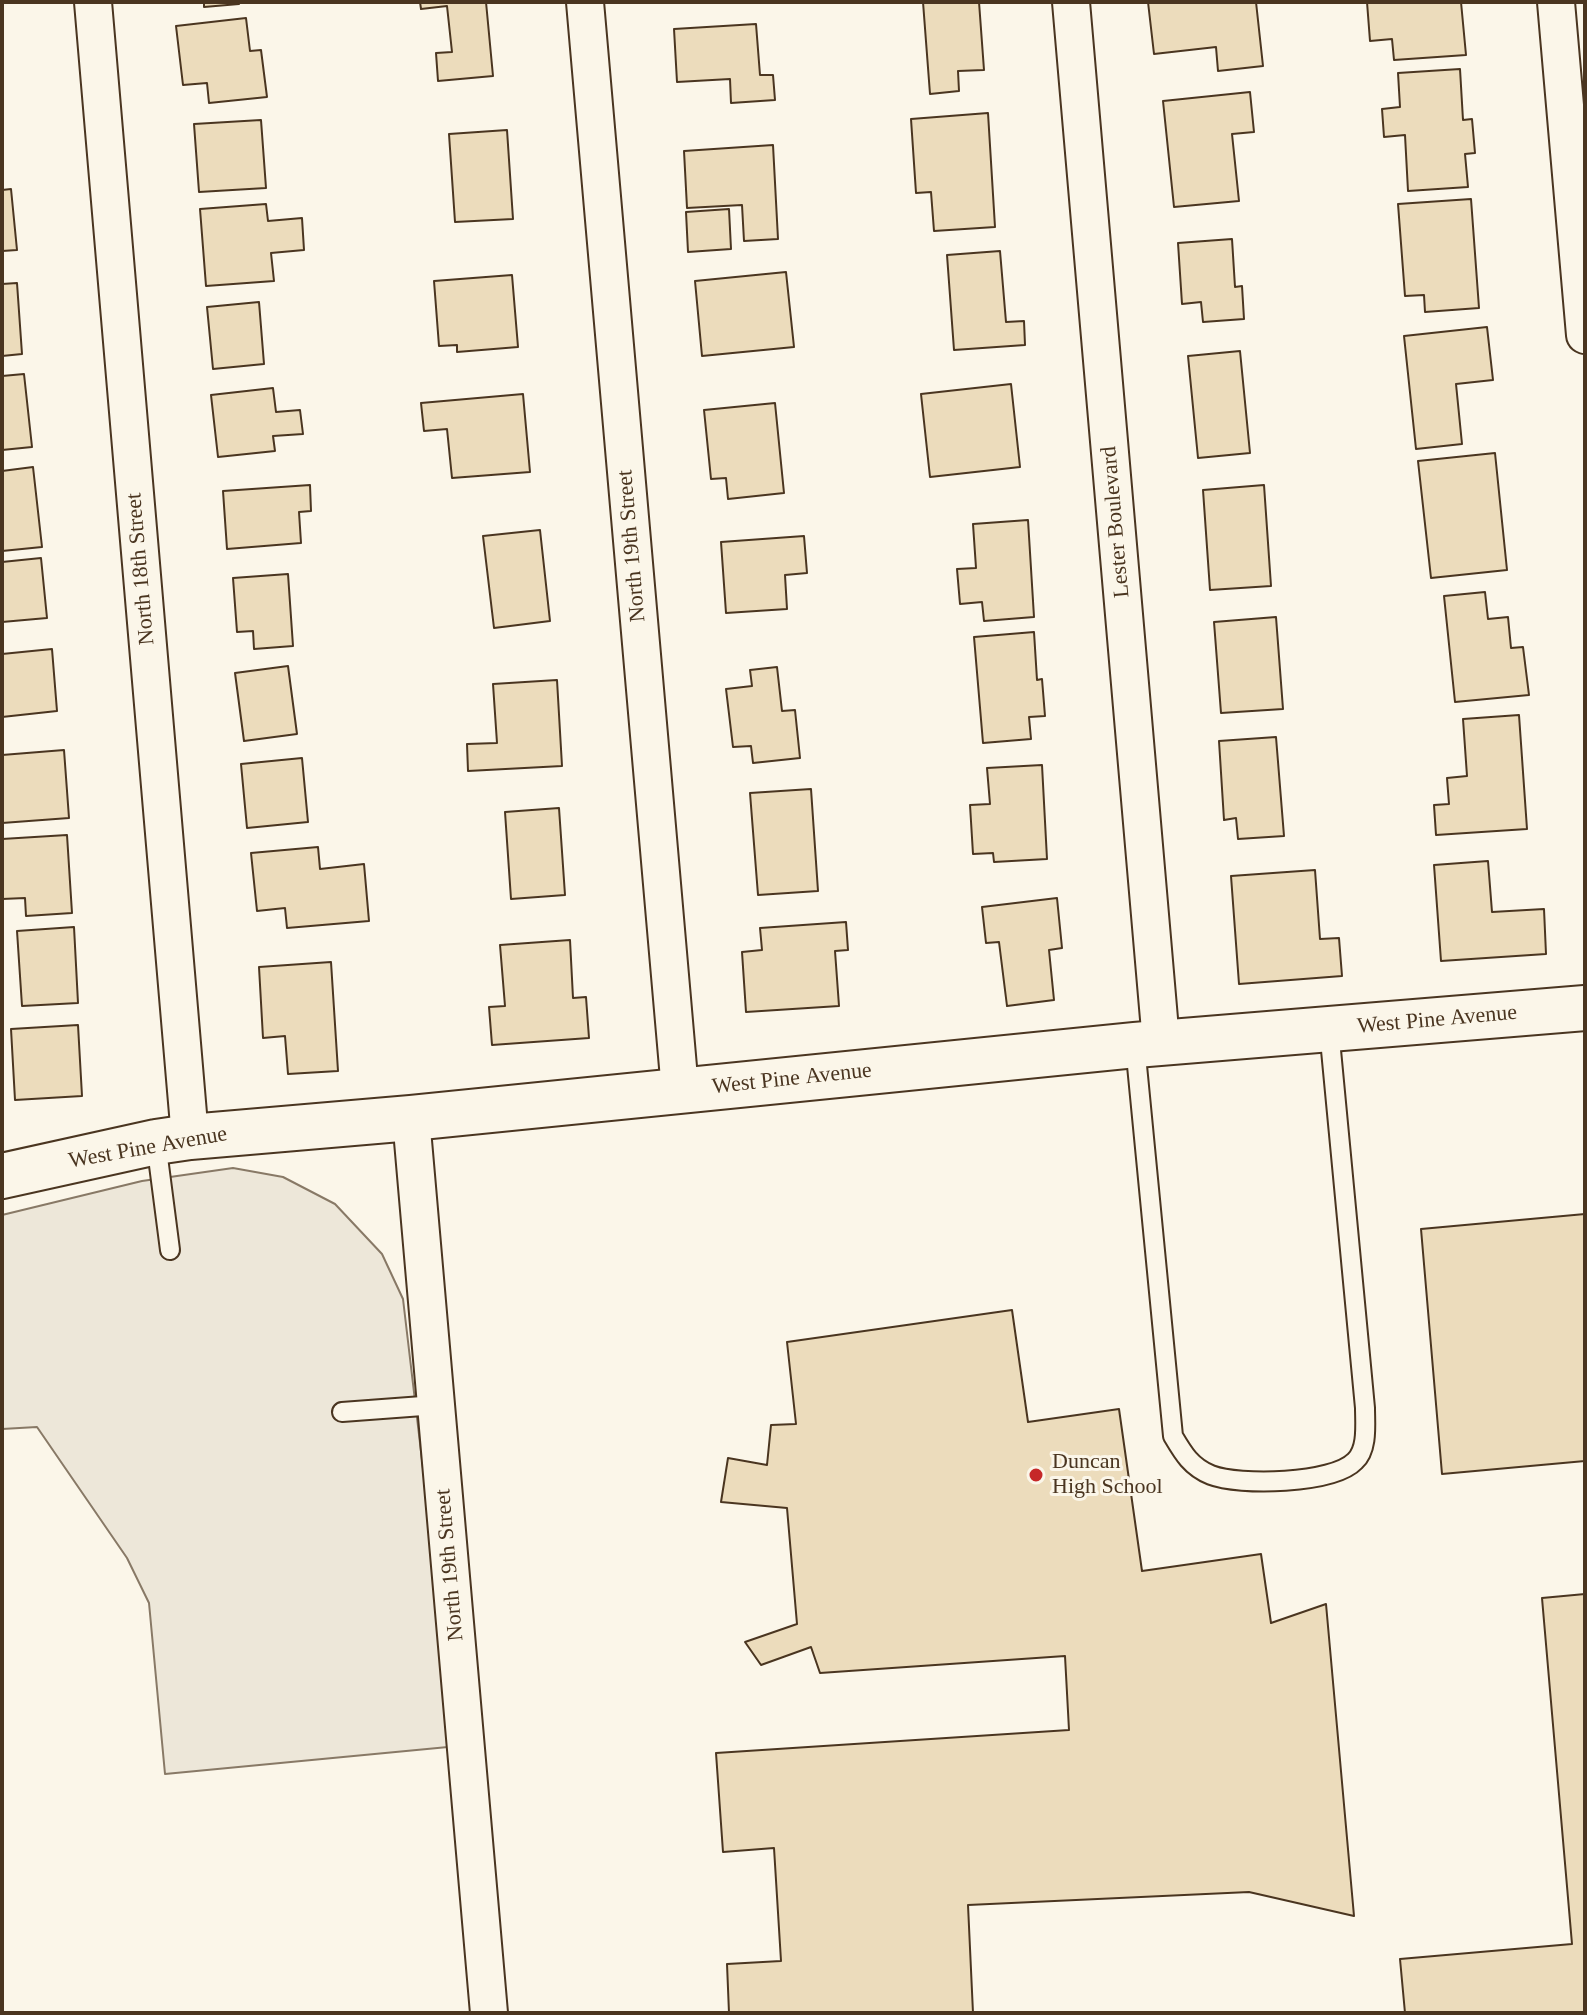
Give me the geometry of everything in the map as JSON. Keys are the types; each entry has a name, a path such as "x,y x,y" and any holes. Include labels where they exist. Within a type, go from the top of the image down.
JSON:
{"street":[{"name":"North 18th Street","path":"93,2 173,1139"},
{"name":"North 19th Street","path":"585,2 680,1090"},
{"name":"Lester Boulevard","path":"1071,2 1148,1044"},
{"path":"1556,2 1585,335"},
{"name":"West Pine Avenue","path":"2,1176 173,1139 1148,1044 1585,1008"},
{"name":"North 19th Street","path":"411,1118 489,2013"}],"lane":[{"path":"1148,1044 1173,1436 1186,1460 1212,1476 1266,1483 1332,1475 1356,1461 1365,1440 1365,1408 1329,1029"},
{"path":"170,1250 173,1139"},
{"path":"342,1412 436,1405"}],"shaded area":[{"path":"233,1168 283,1177 335,1204 382,1254 403,1299 428,1511 448,1747 165,1774 149,1603 127,1558 37,1427 2,1429 2,1215 142,1181"}],"building":[{"path":"204,2 239,2 239,4 204,7"},
{"path":"420,2 486,2 493,76 438,81 436,53 452,52 447,6 421,9"},
{"path":"923,2 979,2 984,70 958,71 959,91 930,94"},
{"path":"1148,2 1256,2 1263,66 1218,71 1216,47 1154,54"},
{"path":"1367,2 1461,2 1466,55 1394,60 1392,39 1370,41"},
{"path":"246,18 250,51 261,50 267,97 209,103 207,83 183,85 176,26"},
{"path":"756,24 760,75 773,75 775,100 731,103 730,79 677,82 674,29"},
{"path":"1460,69 1463,120 1472,119 1475,153 1465,154 1468,187 1408,191 1405,135 1384,137 1382,109 1400,107 1398,73"},
{"path":"1250,92 1254,132 1232,134 1239,201 1174,207 1163,101"},
{"path":"988,113 995,227 934,231 931,192 916,193 911,119"},
{"path":"261,120 266,188 199,192 194,124"},
{"path":"507,130 513,219 455,222 449,134"},
{"path":"773,145 778,239 744,241 742,205 687,208 684,151"},
{"path":"11,189 17,250 2,251 2,190"},
{"path":"1471,199 1479,308 1425,312 1424,295 1405,296 1398,204"},
{"path":"266,204 268,221 302,218 304,250 271,253 274,281 206,286 200,209"},
{"path":"729,209 731,249 688,252 686,212"},
{"path":"1232,239 1235,287 1242,286 1244,319 1203,322 1201,302 1182,304 1178,243"},
{"path":"1000,251 1006,322 1024,321 1025,345 954,350 947,255"},
{"path":"786,272 794,347 702,356 695,281"},
{"path":"512,275 518,347 457,352 457,345 439,346 434,281"},
{"path":"17,283 22,354 2,356 2,284"},
{"path":"259,302 264,364 213,369 207,307"},
{"path":"1487,327 1493,380 1456,384 1462,444 1416,449 1404,336"},
{"path":"1240,351 1250,453 1198,458 1188,356"},
{"path":"24,374 32,447 2,450 2,376"},
{"path":"1011,384 1020,467 930,477 921,394"},
{"path":"273,388 276,412 300,410 303,434 273,436 275,451 218,457 211,395"},
{"path":"523,394 530,472 452,478 447,429 424,431 421,403"},
{"path":"775,403 784,493 728,499 726,478 711,479 704,410"},
{"path":"1495,453 1507,570 1431,578 1418,461"},
{"path":"33,467 42,547 2,551 2,471"},
{"path":"310,485 311,511 299,512 301,543 227,549 223,491"},
{"path":"1264,485 1271,586 1210,590 1203,490"},
{"path":"1028,520 1034,617 984,621 982,602 960,604 957,569 976,568 973,524"},
{"path":"540,530 550,621 494,628 483,536"},
{"path":"804,536 807,573 785,575 787,609 726,613 721,542"},
{"path":"41,558 47,618 2,622 2,562"},
{"path":"288,574 293,646 254,649 253,631 237,632 233,578"},
{"path":"1485,592 1488,619 1508,617 1511,648 1523,647 1529,695 1455,702 1444,596"},
{"path":"1276,617 1283,709 1221,713 1214,622"},
{"path":"1034,632 1037,680 1042,679 1045,716 1029,717 1031,739 983,743 974,637"},
{"path":"52,649 57,711 2,717 2,654"},
{"path":"288,666 297,734 244,741 235,673"},
{"path":"777,667 782,711 795,710 800,758 753,763 751,746 733,747 726,689 752,686 750,670"},
{"path":"557,680 562,766 468,771 467,744 497,743 493,684"},
{"path":"1519,715 1527,829 1436,835 1434,805 1449,804 1447,778 1467,776 1463,719"},
{"path":"1276,737 1284,836 1238,839 1236,818 1224,820 1219,741"},
{"path":"64,750 69,818 2,823 2,755"},
{"path":"302,758 308,822 247,828 241,764"},
{"path":"1042,765 1047,859 994,862 993,853 973,854 970,805 990,804 987,768"},
{"path":"811,789 818,891 758,895 750,793"},
{"path":"559,808 565,895 511,899 505,812"},
{"path":"67,835 72,913 26,916 25,898 2,899 2,839"},
{"path":"318,847 320,869 364,864 369,921 287,928 285,908 257,911 251,853"},
{"path":"1488,861 1492,912 1544,909 1546,954 1441,961 1434,865"},
{"path":"1315,870 1320,939 1339,938 1342,976 1239,984 1231,876"},
{"path":"1057,898 1062,948 1049,950 1054,1000 1007,1006 999,942 986,943 982,907"},
{"path":"846,922 848,950 835,951 839,1006 746,1012 742,952 762,950 760,928"},
{"path":"74,927 78,1003 22,1006 17,931"},
{"path":"570,940 573,998 586,997 589,1038 492,1045 489,1007 505,1006 500,945"},
{"path":"331,962 338,1071 288,1074 285,1036 263,1038 259,967"},
{"path":"78,1025 82,1096 15,1100 11,1029"},
{"path":"1585,1214 1585,1461 1442,1474 1421,1229"},
{"name":"Duncan High School","path":"1012,1310 1028,1422 1119,1409 1142,1571 1261,1554 1271,1623 1326,1604 1354,1916 1249,1892 968,1905 973,2013 729,2013 727,1964 781,1961 774,1848 723,1852 716,1753 1069,1730 1065,1656 820,1673 811,1647 761,1665 745,1642 797,1624 787,1508 721,1502 728,1458 767,1465 771,1425 796,1424 787,1342"},
{"path":"1585,1594 1585,2013 1405,2013 1400,1959 1572,1944 1542,1598"}],"place":[{"name":"Duncan High School","path":"1036,1475"}]}
